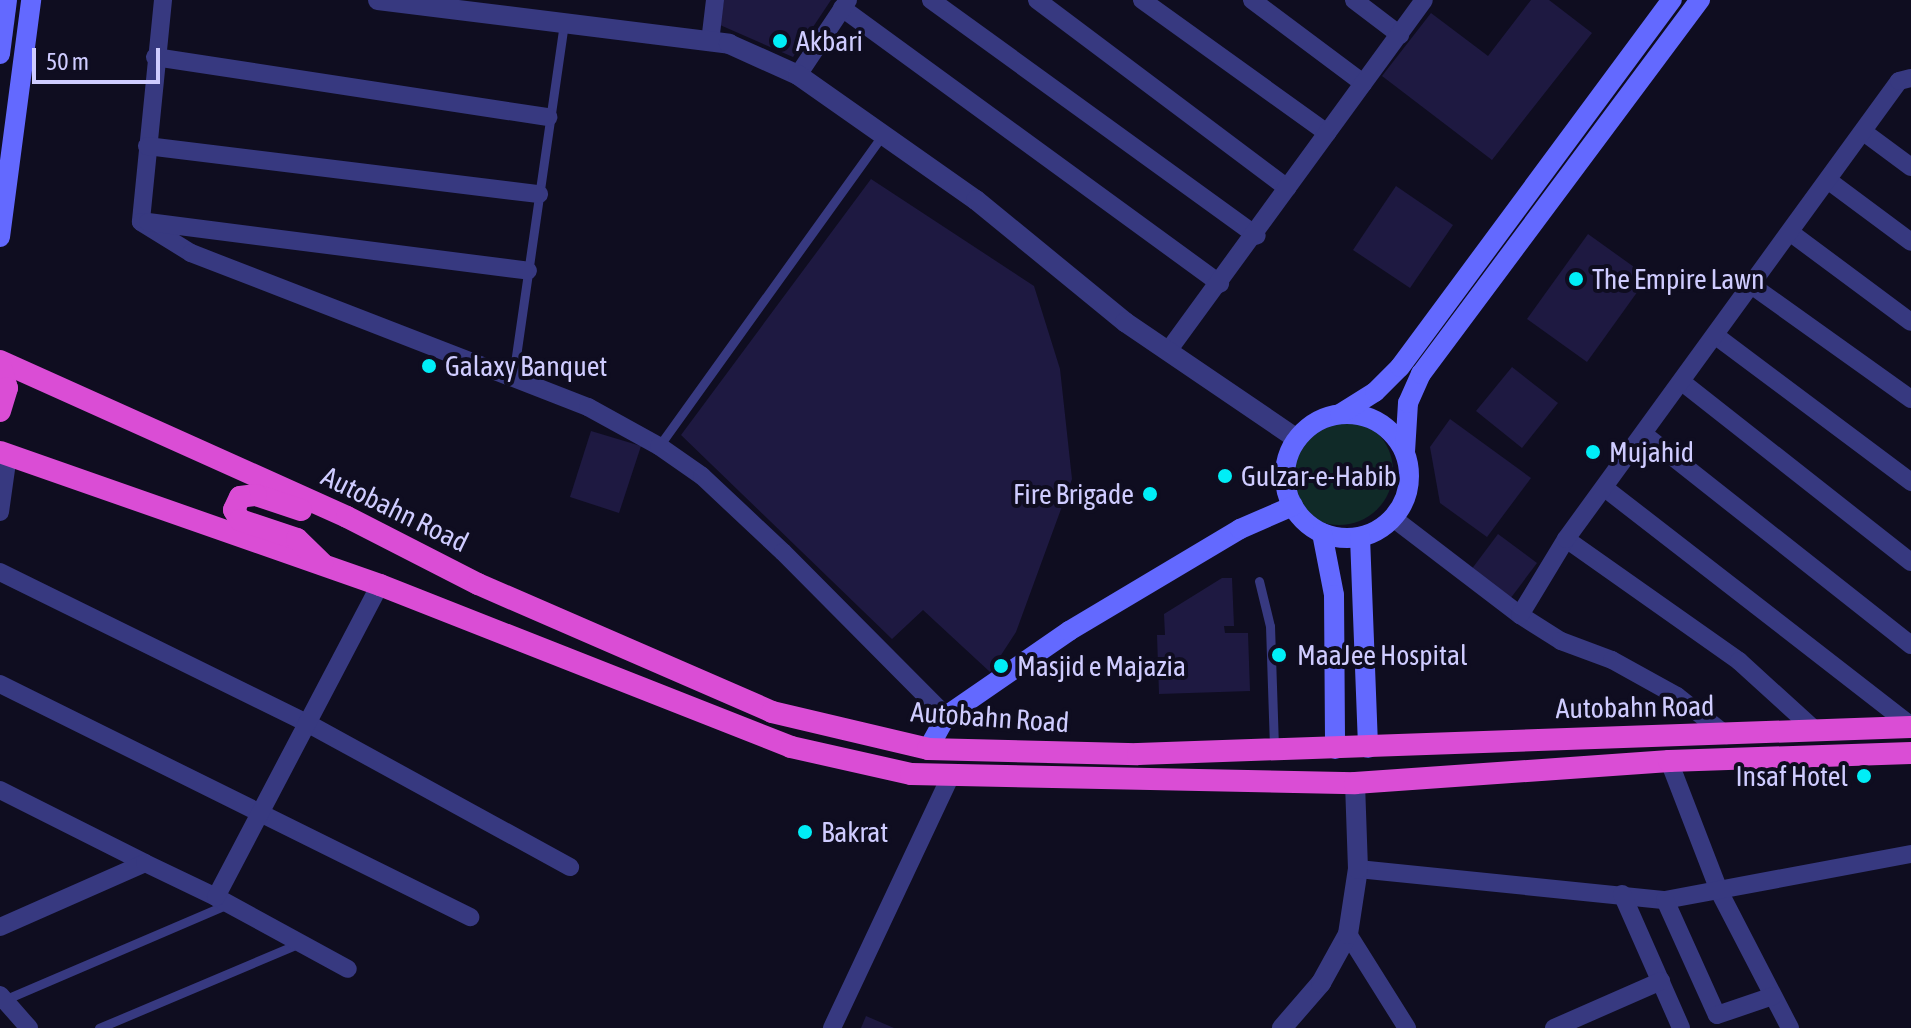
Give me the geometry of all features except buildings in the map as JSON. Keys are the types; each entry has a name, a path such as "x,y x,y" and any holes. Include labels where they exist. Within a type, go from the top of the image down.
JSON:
{"highway":[{"path":"0,362 7,388 0,411"},
{"name":"Autobahn Road","path":"0,362 347,517 478,584 772,712 928,749 1138,754 1274,751 1911,726"},
{"name":"Autobahn Road","path":"4,453 328,570 380,585 791,747 865,767 950,777 1355,783 1669,761 1911,753"},
{"path":"328,570 297,539 240,520 234,510 240,497 256,495 307,512 347,517"}],"main road":[{"path":"0,54 7,0"},
{"path":"0,237 31,0"},
{"path":"1335,749 1334,595 1322,533 1293,506 1285,472 1297,439 1309,427 1340,414 1375,392 1400,367 1672,0"},
{"path":"1322,533 1360,537 1393,518 1409,487 1405,452 1408,403 1421,374 1700,0"},
{"path":"1340,414 1379,422 1405,452"},
{"path":"928,749 946,716 1082,623 1240,529 1293,506"},
{"path":"1360,537 1368,748"}],"street":[{"path":"141,222 163,0"},
{"path":"378,0 729,44 798,75 976,200 1168,351 1297,439"},
{"path":"710,42 715,0"},
{"path":"931,0 1257,236"},
{"path":"1037,0 1287,188"},
{"path":"1142,0 1327,133"},
{"path":"1252,0 1363,83"},
{"path":"1354,0 1400,35"},
{"path":"1168,351 1257,236 1287,188 1424,0"},
{"path":"798,75 845,4 1220,284"},
{"path":"155,57 548,117"},
{"path":"1520,615 1566,539 1754,287 1899,81 1911,78"},
{"path":"1865,133 1911,167"},
{"path":"147,146 539,194"},
{"path":"1829,181 1911,242"},
{"path":"141,222 528,271"},
{"path":"141,222 191,253 588,407 659,446 702,476 772,541 946,716"},
{"path":"1791,233 1911,322"},
{"path":"1754,287 1911,399"},
{"path":"1716,336 1911,482"},
{"path":"1682,382 1911,562"},
{"path":"1645,435 1911,645"},
{"path":"0,512 4,453"},
{"path":"1606,489 1911,726"},
{"path":"1393,518 1520,615 1561,641 1612,660 1677,696 1726,735"},
{"path":"1566,539 1739,661 1816,731"},
{"path":"0,572 307,723 570,867"},
{"path":"222,900 259,814 380,585"},
{"path":"0,684 470,917"},
{"path":"1669,761 1720,893 1790,1028"},
{"path":"832,1028 950,777"},
{"path":"1282,1028 1321,983 1348,934 1358,869 1355,783"},
{"path":"0,790 222,900 348,969"},
{"path":"1358,869 1665,900 1720,893 1910,857"},
{"path":"0,927 145,863"},
{"path":"1622,894 1681,1028"},
{"path":"1665,900 1717,1015 1773,996"},
{"path":"1348,934 1407,1028"},
{"path":"1554,1028 1588,1021 1661,981"},
{"path":"2,997 29,1028"}],"lane":[{"path":"513,377 548,117 564,23"},
{"path":"659,446 882,136"},
{"path":"1259,581 1270,626 1274,751"},
{"path":"2,997 222,900"},
{"path":"99,1028 300,943"}],"green space":[{"path":"1339,417 1360,421 1377,433 1389,450 1393,471 1389,492 1377,509 1360,521 1339,525 1318,521 1301,509 1289,492 1285,471 1289,450 1301,433 1318,421"}],"place":[{"name":"Akbari","path":"780,41"},
{"name":"The Empire Lawn","path":"1576,279"},
{"name":"Galaxy Banquet","path":"429,366"},
{"name":"Mujahid","path":"1593,452"},
{"name":"Gulzar-e-Habib","path":"1225,476"},
{"name":"Fire Brigade","path":"1150,494"},
{"name":"MaaJee Hospital","path":"1279,655"},
{"name":"Masjid e Majazia","path":"1001,666"},
{"name":"Insaf Hotel","path":"1864,776"},
{"name":"Bakrat","path":"805,832"}]}
